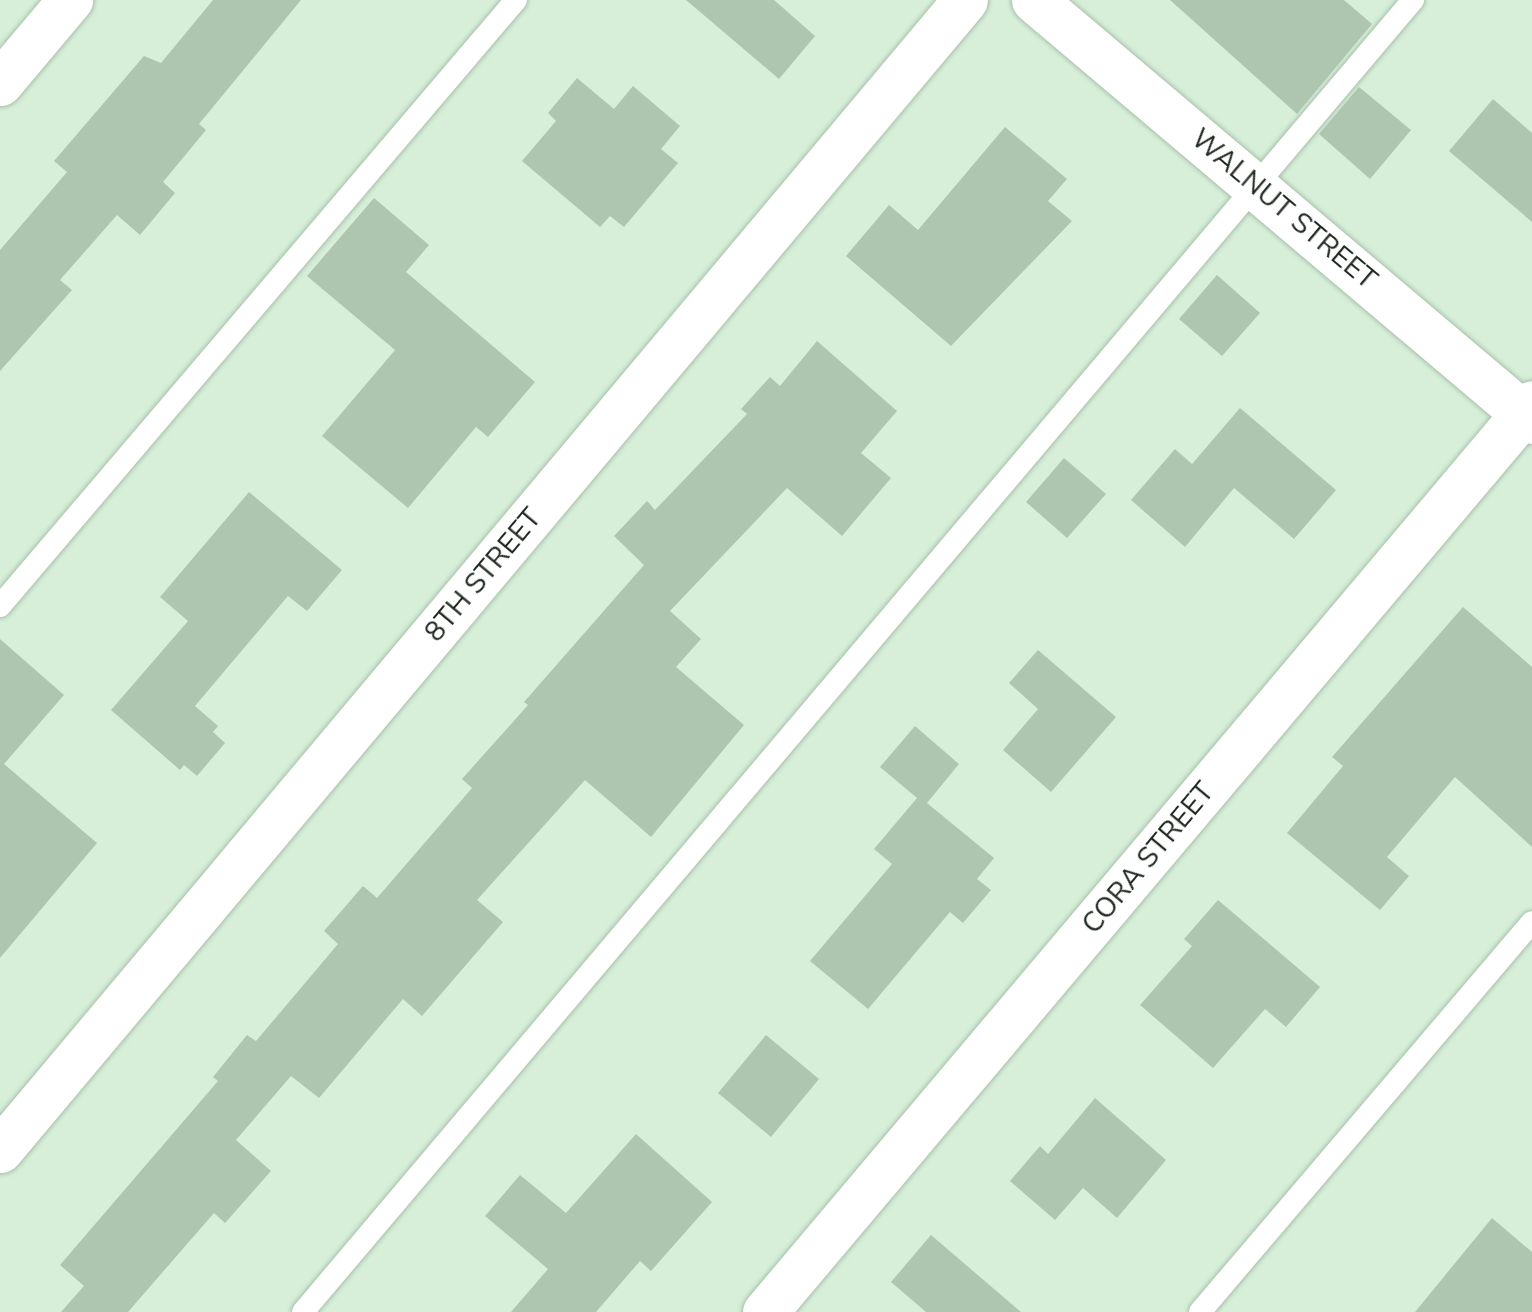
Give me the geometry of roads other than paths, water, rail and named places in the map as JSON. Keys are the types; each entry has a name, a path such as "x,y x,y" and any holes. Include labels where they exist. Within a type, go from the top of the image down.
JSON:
{"street":[{"path":"0,84 70,0"},
{"name":"8TH STREET","path":"0,1150 965,0"},
{"name":"WALNUT STREET","path":"1034,0 1529,413"},
{"name":"CORA STREET","path":"765,1312 1529,413"}],"lane":[{"path":"0,606 516,0"},
{"path":"303,1312 1413,0"},
{"path":"1200,1312 1532,922"}]}
